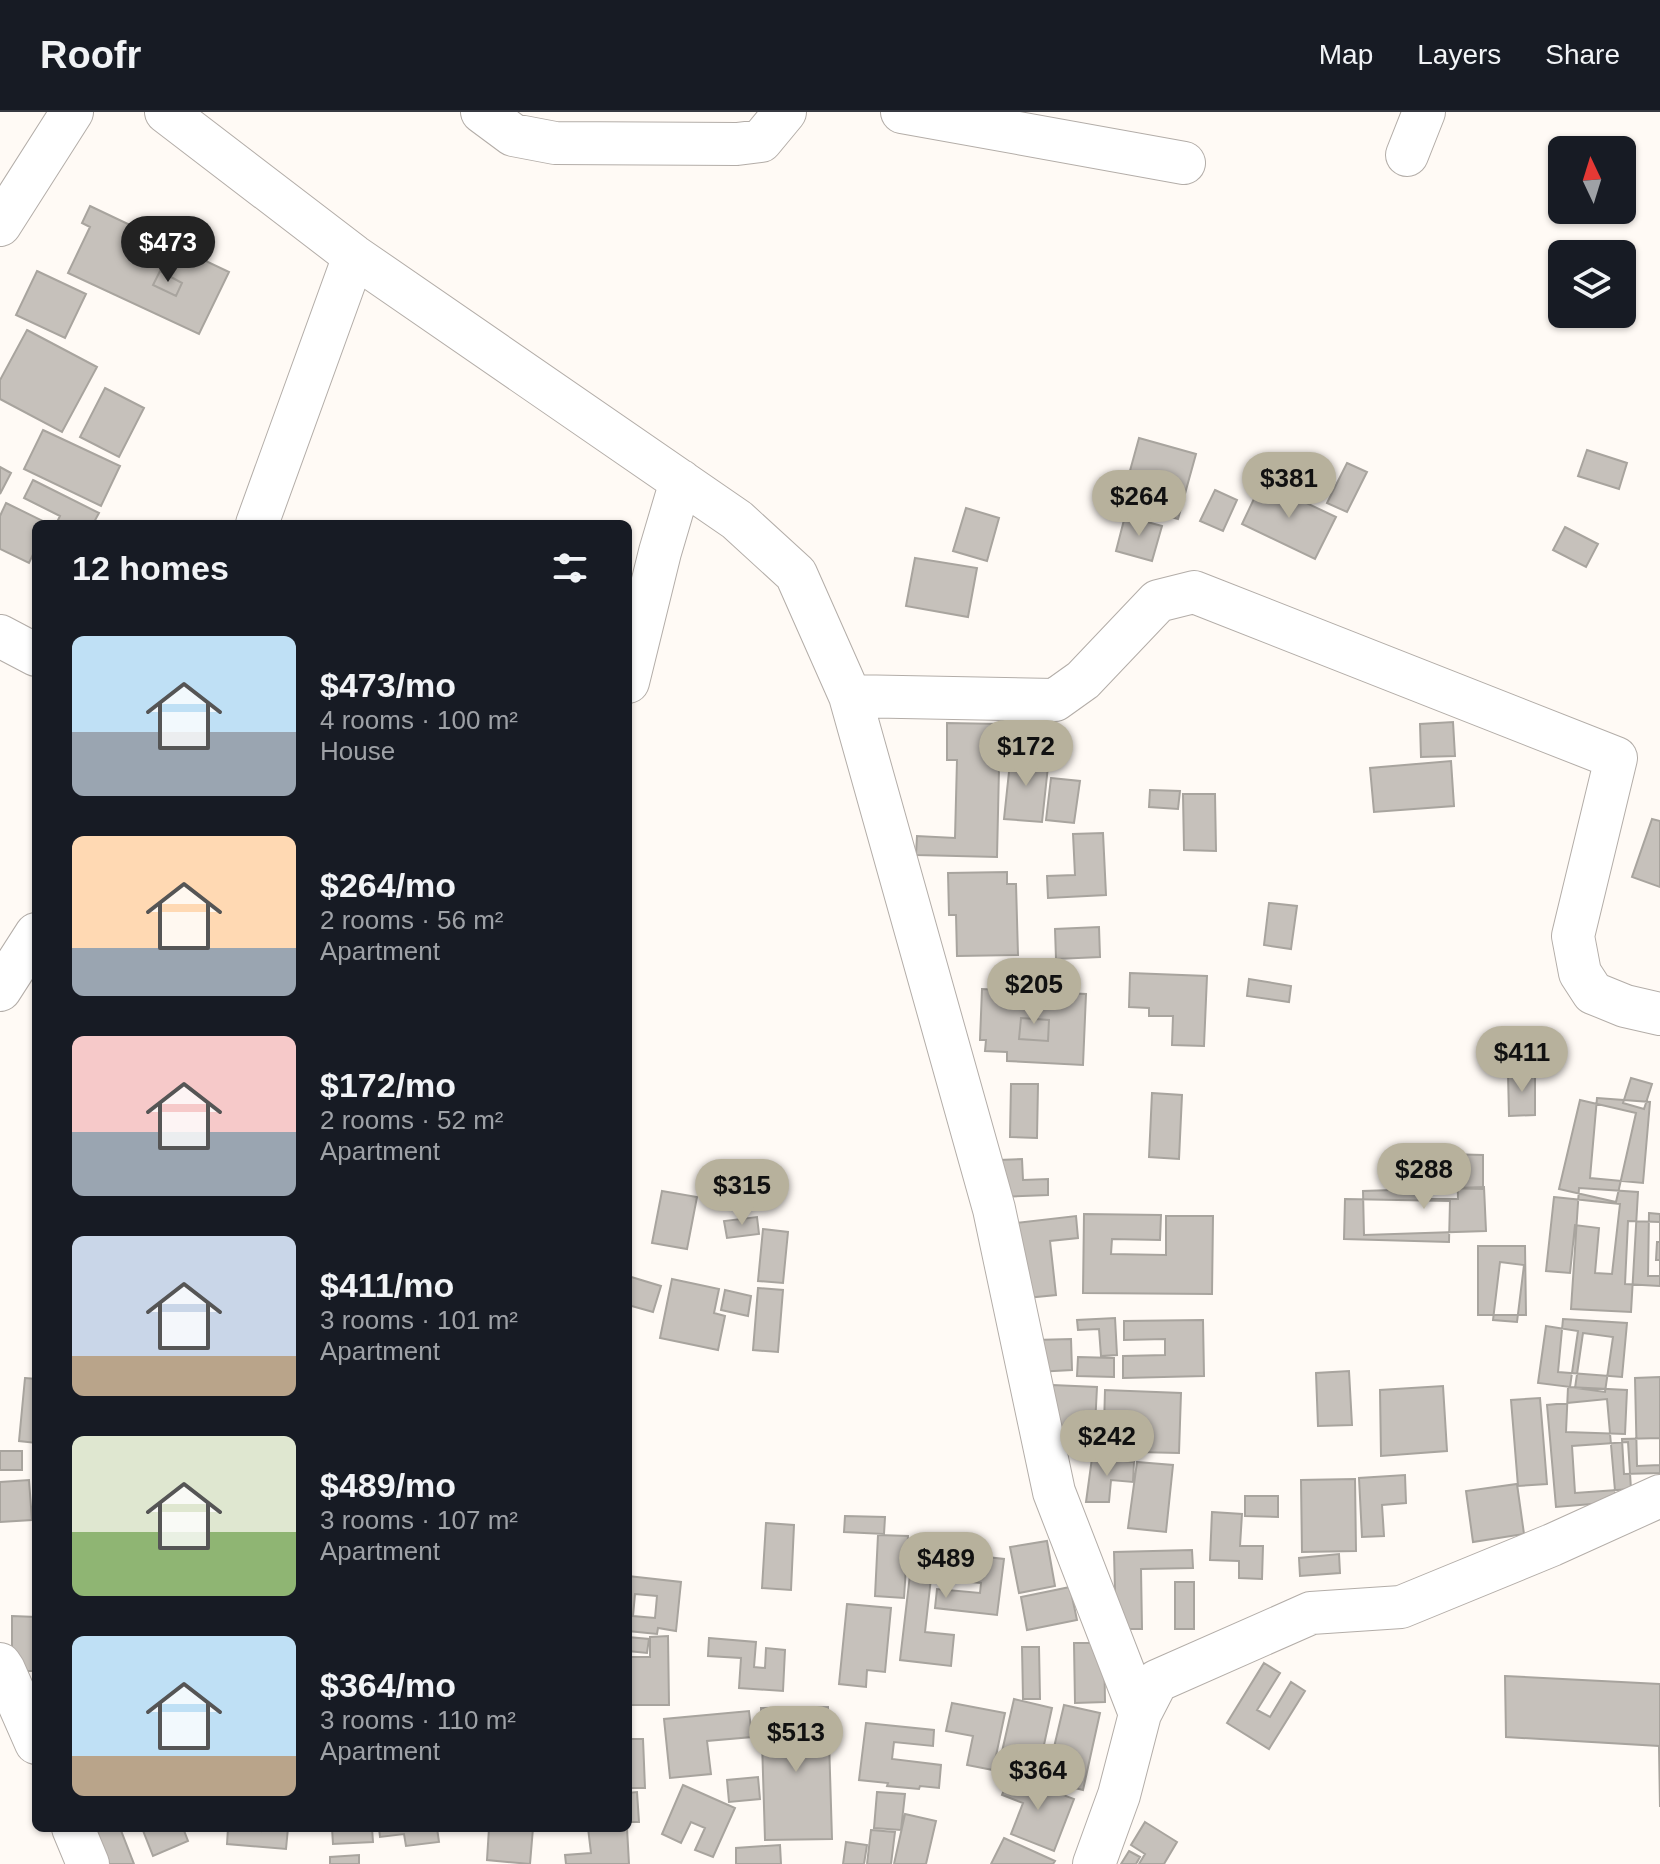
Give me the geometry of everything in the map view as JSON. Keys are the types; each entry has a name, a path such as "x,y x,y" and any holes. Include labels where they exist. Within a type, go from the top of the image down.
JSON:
{"street":[{"path":"0,225 72,112"},
{"path":"166,112 354,256 737,520 796,574 850,696 994,1209 1054,1492 1140,1714"},
{"path":"482,112 513,135 555,143 692,144 761,141 785,112"},
{"path":"902,112 1184,163"},
{"path":"1407,155 1424,112"},
{"path":"258,520 354,256"},
{"path":"632,666 681,481"},
{"path":"850,696 1055,700 1083,680 1158,601 1194,592 1616,758 1573,936 1580,973 1593,993 1625,1006 1660,1014"},
{"path":"0,636 32,653"},
{"path":"0,990 32,940"},
{"path":"1094,1864 1119,1795 1140,1714 1157,1681 1311,1613 1401,1607 1552,1545 1660,1496"},
{"path":"0,1664 32,1734"},
{"path":"75,1832 88,1864"}],"building":[{"path":"90,206 229,272 199,334 68,273 90,227 82,223","holes":["160,271 182,283 176,296 153,285"]},
{"path":"37,271 86,294 65,338 16,315"},
{"path":"160,271 182,283 176,296 153,285"},
{"path":"27,330 97,367 62,432 0,399 0,380"},
{"path":"105,388 144,408 119,457 80,437"},
{"path":"43,430 120,466 101,506 24,469"},
{"path":"1139,438 1196,454 1178,519 1157,513 1164,488 1128,478"},
{"path":"1587,450 1627,463 1619,489 1578,476"},
{"path":"1347,463 1367,472 1347,512 1327,503"},
{"path":"0,467 11,473 0,494"},
{"path":"33,480 99,513 95,520 58,520 60,516 24,498"},
{"path":"1262,482 1336,517 1315,559 1242,524"},
{"path":"1215,490 1237,500 1223,531 1200,521"},
{"path":"6,503 41,520 32,520 32,557 29,563 0,549 0,516"},
{"path":"966,508 999,518 987,561 953,551"},
{"path":"1125,516 1162,526 1152,561 1116,551"},
{"path":"1565,527 1598,544 1586,567 1553,550"},
{"path":"915,558 977,568 968,617 906,606"},
{"path":"1453,722 1455,756 1421,757 1420,724"},
{"path":"947,723 1000,724 997,857 916,855 917,836 955,838 957,760 947,760"},
{"path":"1011,753 1049,757 1042,822 1004,819"},
{"path":"1451,761 1454,806 1374,812 1370,768"},
{"path":"1051,778 1080,781 1074,823 1046,820"},
{"path":"1150,790 1180,791 1178,809 1149,807"},
{"path":"1183,794 1215,794 1216,851 1184,850"},
{"path":"1652,819 1660,821 1660,887 1632,877"},
{"path":"1103,833 1106,895 1048,898 1047,876 1075,875 1073,834"},
{"path":"1007,872 1007,884 1016,884 1018,955 957,956 956,915 949,915 948,873"},
{"path":"1269,903 1297,906 1291,949 1264,945"},
{"path":"1099,927 1100,957 1056,959 1055,929"},
{"path":"1130,973 1207,976 1204,1046 1172,1045 1173,1016 1149,1016 1149,1008 1129,1007"},
{"path":"1249,979 1291,986 1289,1002 1247,996"},
{"path":"982,989 1086,994 1083,1065 1007,1061 1007,1052 985,1051 986,1040 980,1040","holes":["1021,1018 1049,1020 1048,1041 1019,1039"]},
{"path":"1021,1018 1049,1020 1048,1041 1019,1039"},
{"path":"1535,1073 1535,1115 1509,1116 1508,1074"},
{"path":"1631,1078 1652,1084 1644,1109 1623,1103"},
{"path":"1011,1084 1038,1084 1037,1138 1010,1137"},
{"path":"1152,1093 1182,1095 1179,1159 1149,1157"},
{"path":"1597,1098 1650,1102 1643,1183 1590,1178"},
{"path":"1580,1100 1636,1113 1616,1202 1559,1189"},
{"path":"1444,1154 1483,1155 1483,1189 1444,1188"},
{"path":"1022,1159 1023,1180 1048,1179 1048,1195 1001,1197 999,1160"},
{"path":"1421,1159 1457,1159 1458,1199 1422,1199"},
{"path":"1484,1187 1486,1231 1364,1235 1363,1191"},
{"path":"1579,1188 1638,1192 1631,1312 1571,1309"},
{"path":"662,1191 697,1197 687,1249 652,1243"},
{"path":"1554,1197 1620,1204 1612,1274 1595,1273 1599,1228 1575,1225 1570,1273 1546,1271"},
{"path":"1345,1199 1450,1201 1449,1242 1344,1239"},
{"path":"1649,1213 1660,1214 1660,1276 1648,1276"},
{"path":"1084,1214 1161,1215 1160,1240 1112,1239 1111,1254 1166,1255 1166,1216 1213,1216 1212,1294 1083,1293"},
{"path":"1076,1216 1078,1238 1050,1241 1056,1295 1016,1299 1008,1224"},
{"path":"757,1217 759,1234 727,1238 724,1221"},
{"path":"1628,1221 1660,1222 1656,1260 1660,1260 1660,1286 1625,1284"},
{"path":"763,1229 788,1232 783,1283 758,1281"},
{"path":"1478,1246 1525,1246 1526,1315 1478,1315"},
{"path":"1500,1262 1524,1265 1517,1322 1493,1320"},
{"path":"632,1277 661,1286 653,1312 632,1306"},
{"path":"672,1279 719,1289 714,1313 725,1316 718,1350 660,1338"},
{"path":"758,1288 783,1290 778,1352 753,1350"},
{"path":"725,1290 751,1296 748,1316 721,1310"},
{"path":"1115,1318 1117,1355 1101,1356 1099,1329 1078,1330 1077,1320"},
{"path":"1563,1319 1627,1323 1622,1377 1558,1372"},
{"path":"1203,1320 1204,1376 1123,1378 1123,1356 1165,1355 1165,1339 1124,1340 1124,1321"},
{"path":"1546,1326 1578,1331 1570,1387 1538,1383"},
{"path":"1583,1333 1613,1337 1605,1392 1575,1388"},
{"path":"1071,1339 1072,1370 1036,1372 1035,1340"},
{"path":"1078,1357 1114,1358 1114,1377 1077,1376"},
{"path":"1349,1371 1352,1425 1318,1426 1316,1373"},
{"path":"1660,1377 1660,1465 1637,1466 1635,1378"},
{"path":"25,1378 32,1379 32,1443 19,1441"},
{"path":"1052,1385 1097,1387 1095,1426 1104,1426 1105,1390 1181,1393 1179,1453 1050,1450"},
{"path":"1443,1386 1447,1451 1381,1456 1380,1390"},
{"path":"1568,1387 1627,1390 1625,1434 1566,1432"},
{"path":"1540,1398 1547,1484 1518,1486 1511,1400"},
{"path":"1607,1399 1616,1502 1556,1507 1547,1405"},
{"path":"1660,1438 1660,1473 1624,1474 1622,1439"},
{"path":"1628,1442 1631,1489 1575,1493 1572,1446"},
{"path":"0,1451 22,1451 22,1470 0,1470"},
{"path":"1092,1458 1134,1462 1133,1482 1111,1480 1109,1502 1086,1502"},
{"path":"1137,1462 1173,1465 1166,1532 1128,1528"},
{"path":"1405,1475 1406,1503 1382,1505 1384,1536 1362,1537 1359,1478"},
{"path":"1355,1479 1356,1551 1302,1552 1301,1480"},
{"path":"29,1480 32,1520 0,1522 0,1482"},
{"path":"1517,1484 1524,1534 1473,1542 1466,1491"},
{"path":"1245,1496 1278,1496 1278,1517 1245,1516"},
{"path":"1212,1512 1242,1514 1240,1546 1263,1546 1262,1579 1239,1578 1239,1561 1210,1560"},
{"path":"845,1516 885,1517 884,1534 844,1532"},
{"path":"766,1523 794,1525 791,1590 762,1588"},
{"path":"878,1535 908,1536 904,1598 875,1596"},
{"path":"1047,1541 1055,1586 1019,1593 1010,1547"},
{"path":"913,1549 1004,1559 997,1615 935,1608 937,1589 980,1593 981,1583 931,1578 925,1632 954,1635 951,1666 900,1660"},
{"path":"1192,1550 1193,1568 1141,1569 1142,1629 1116,1629 1114,1552"},
{"path":"1339,1554 1340,1573 1300,1576 1299,1558"},
{"path":"632,1576 681,1582 676,1631 658,1628 657,1634 632,1631","holes":["635,1594 657,1596 655,1618 633,1616"]},
{"path":"1175,1582 1194,1582 1194,1629 1175,1629"},
{"path":"1070,1587 1077,1620 1027,1630 1021,1597"},
{"path":"847,1604 891,1608 885,1672 867,1670 866,1687 839,1684"},
{"path":"12,1616 32,1617 32,1671 12,1671"},
{"path":"668,1636 669,1705 632,1705 632,1657 650,1657 650,1637"},
{"path":"632,1637 649,1639 647,1653 632,1651"},
{"path":"709,1638 756,1642 754,1667 765,1668 766,1648 785,1650 783,1691 739,1688 741,1658 708,1656"},
{"path":"1074,1643 1104,1643 1105,1702 1075,1703"},
{"path":"1022,1647 1039,1647 1040,1699 1023,1699"},
{"path":"1264,1663 1280,1673 1257,1710 1270,1717 1291,1682 1305,1691 1269,1749 1227,1723"},
{"path":"1505,1676 1660,1684 1660,1807 1659,1746 1506,1737"},
{"path":"1014,1699 1052,1708 1037,1777 998,1769"},
{"path":"952,1703 1005,1713 993,1770 967,1765 973,1736 946,1731"},
{"path":"1064,1705 1100,1713 1083,1790 1046,1781"},
{"path":"828,1707 832,1839 765,1840 761,1708"},
{"path":"749,1711 752,1737 707,1741 711,1774 670,1778 664,1719"},
{"path":"866,1723 934,1730 933,1746 894,1742 892,1759 941,1765 939,1788 887,1786 888,1783 859,1780"},
{"path":"632,1739 643,1739 645,1788 632,1788"},
{"path":"1010,1775 1074,1799 1054,1851 1011,1834 1023,1803 1002,1795"},
{"path":"758,1777 760,1799 729,1802 727,1780"},
{"path":"683,1785 735,1808 713,1857 695,1850 705,1828 691,1822 681,1843 662,1834"},
{"path":"637,1792 639,1822 632,1822 632,1793"},
{"path":"877,1792 905,1794 901,1830 874,1828"},
{"path":"905,1814 936,1821 926,1864 894,1864"},
{"path":"1145,1822 1177,1842 1164,1864 1139,1864 1145,1854 1131,1845"},
{"path":"871,1830 895,1832 891,1864 867,1864"},
{"path":"85,1832 122,1832 134,1864 97,1864"},
{"path":"144,1832 185,1832 188,1841 153,1856"},
{"path":"228,1832 288,1832 286,1849 227,1844"},
{"path":"332,1832 372,1832 373,1842 333,1844"},
{"path":"379,1832 438,1832 439,1842 406,1846 404,1834 380,1837"},
{"path":"489,1832 533,1832 530,1864 487,1860"},
{"path":"588,1832 627,1832 629,1864 566,1864 565,1855 591,1853"},
{"path":"1004,1838 1055,1861 1053,1864 991,1864"},
{"path":"846,1842 867,1845 864,1864 843,1864"},
{"path":"780,1845 781,1864 736,1864 736,1848"},
{"path":"1129,1851 1140,1857 1136,1864 1121,1864"},
{"path":"359,1855 359,1864 330,1864 330,1857"}]}
